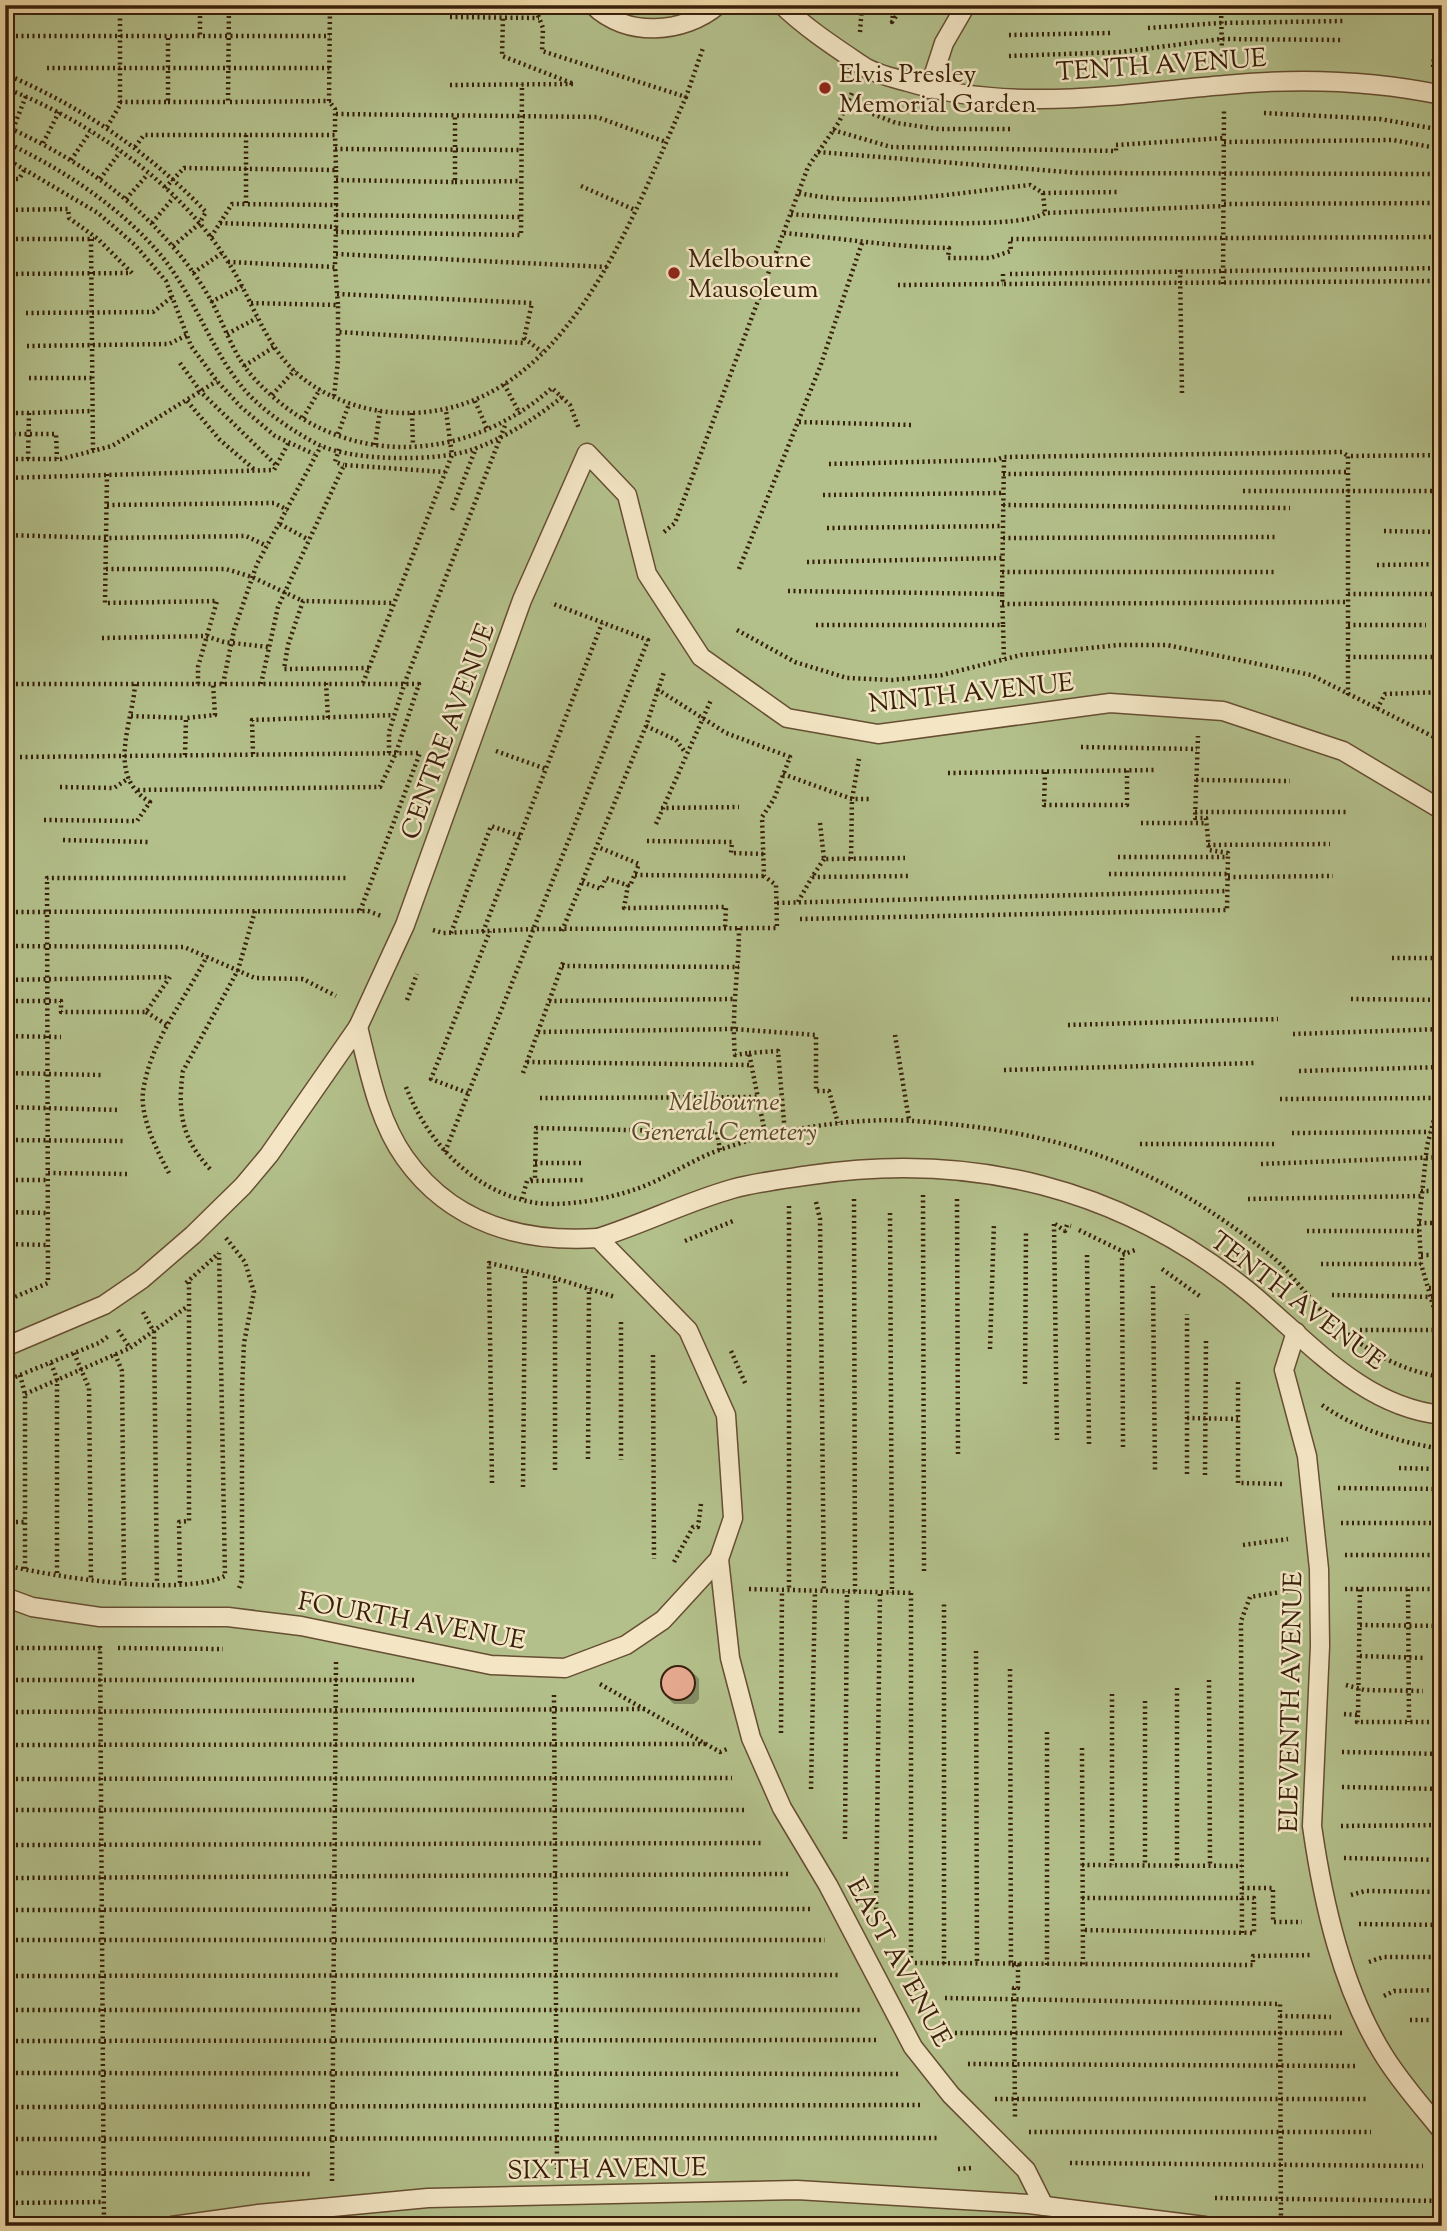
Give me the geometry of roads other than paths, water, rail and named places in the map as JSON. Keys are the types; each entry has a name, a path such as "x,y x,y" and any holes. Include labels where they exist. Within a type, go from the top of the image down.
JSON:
{"lane":[{"path":"593,5 614,21 635,27 683,25 711,11"},
{"name":"TENTH AVENUE","path":"782,5 798,21 863,66 929,89 1030,99 1063,99 1224,85 1326,81 1436,93"},
{"path":"929,89 944,43 966,5"},
{"name":"NINTH AVENUE","path":"587,453 627,495 647,574 701,657 787,718 878,734 990,716 1110,703 1223,711 1343,751 1442,810"},
{"name":"CENTRE AVENUE","path":"5,1347 104,1304 142,1279 211,1218 269,1156 358,1027 405,925 543,547 587,453"},
{"path":"358,1027 371,1082 385,1119 404,1157 429,1186 462,1210 499,1230 564,1240 598,1238"},
{"name":"TENTH AVENUE","path":"598,1238 734,1188 845,1170 923,1166 1017,1178 1107,1206 1208,1260 1296,1332 1325,1360 1355,1382 1390,1400 1442,1415"},
{"name":"FOURTH AVENUE","path":"5,1597 32,1607 100,1617 228,1617 337,1632 491,1665 559,1668 626,1645 663,1620 719,1559 733,1518 726,1415 688,1330 598,1238"},
{"name":"ELEVENTH AVENUE","path":"1296,1332 1285,1358 1284,1370 1307,1455 1317,1535 1320,1646 1312,1826 1328,1912 1362,2013 1383,2054 1442,2131"},
{"name":"EAST AVENUE","path":"719,1559 730,1658 751,1738 782,1808 828,1885 910,2040 951,2095 1026,2170 1044,2206"},
{"name":"SIXTH AVENUE","path":"172,2226 428,2198 797,2190 1044,2206"},
{"path":"1044,2206 1205,2226"}],"place":[{"name":"Elvis Presley Memorial Garden","path":"825,88"},
{"name":"Melbourne Mausoleum","path":"674,273"}],"park label":[{"name":"Melbourne General Cemetery","path":"724,1116"}]}
